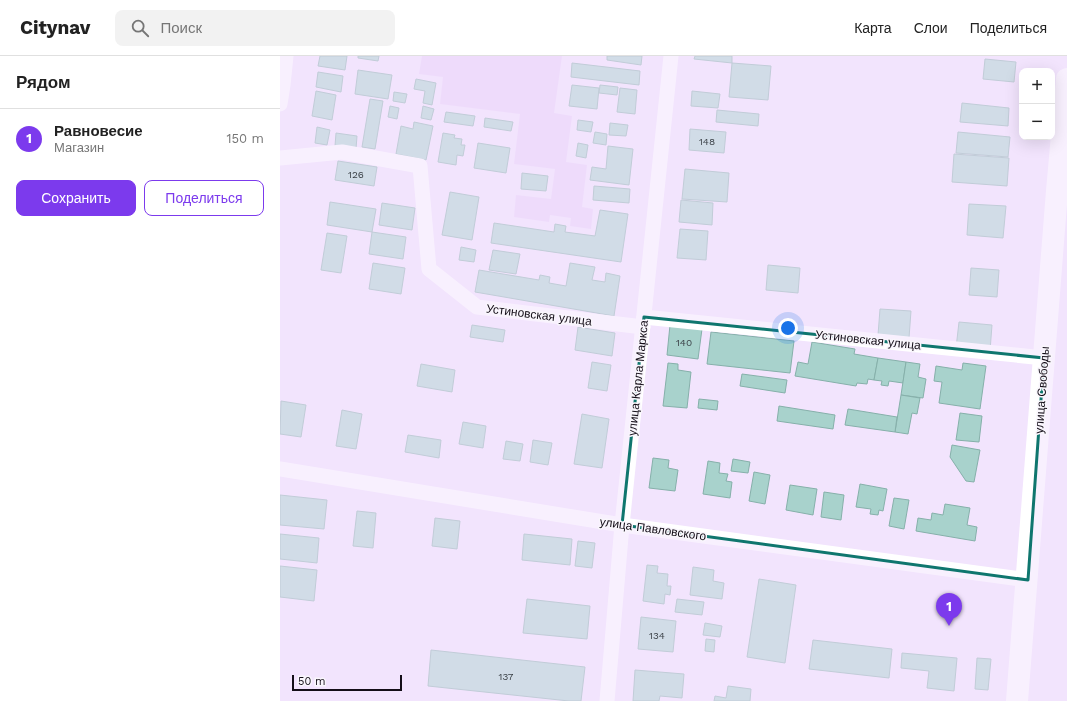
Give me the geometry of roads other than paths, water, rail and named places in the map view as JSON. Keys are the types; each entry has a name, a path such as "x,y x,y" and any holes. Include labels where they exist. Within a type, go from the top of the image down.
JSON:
{"main road":[{"name":"улица Свободы","path":"1018,701 1044,358 1062,192 1067,79"}],"street":[{"path":"280,104 284,85 286,56"},
{"name":"улица Карла Маркса","path":"607,701 622,525 671,56"},
{"name":"Устиновская улица","path":"280,158 342,152 420,166 428,269 477,307 1044,358"},
{"name":"улица Павловского","path":"280,469 622,525 1028,580"}],"place":[{"name":"Равновесие","path":"949,626"}]}
